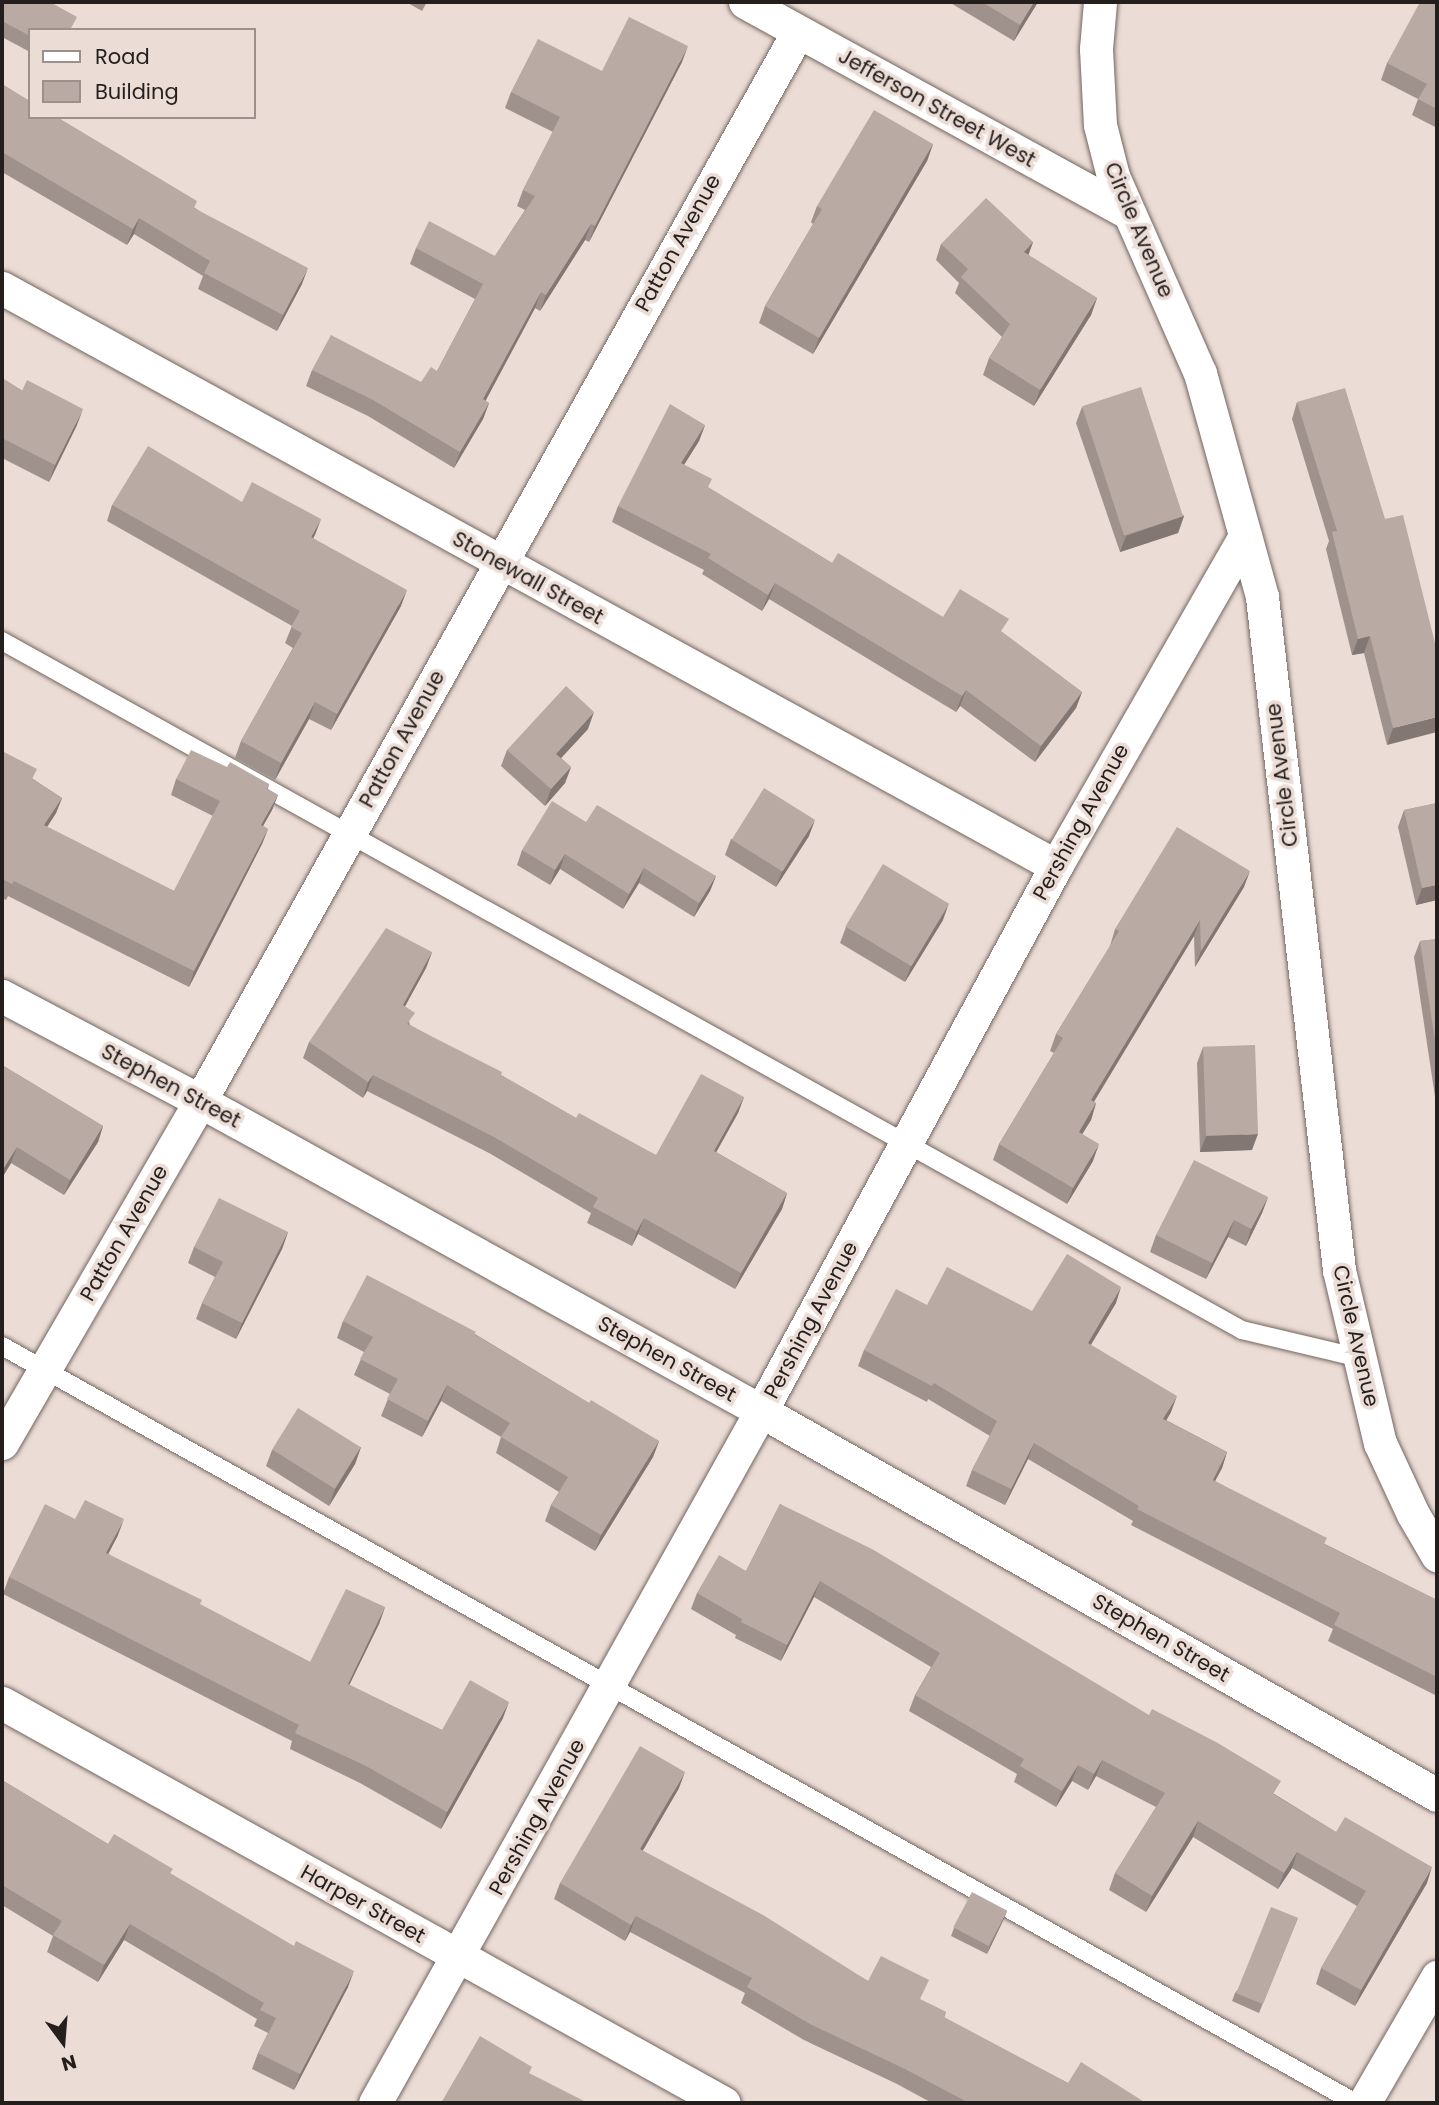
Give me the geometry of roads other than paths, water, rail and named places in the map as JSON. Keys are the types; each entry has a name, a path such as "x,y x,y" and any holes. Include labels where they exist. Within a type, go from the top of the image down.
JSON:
{"street":[{"name":"Jefferson Street West","path":"745,2 1129,213"},
{"name":"Circle Avenue","path":"1100,2 1097,49 1100,125 1113,176 1200,373 1262,597 1339,1270 1380,1443 1413,1514 1437,1555"},
{"name":"Patton Avenue","path":"2,1443 200,1101 798,32"},
{"name":"Stonewall Street","path":"2,288 1056,866"},
{"name":"Pershing Avenue","path":"375,2103 459,1957 761,1411 1056,866 1245,536"},
{"name":"Stephen Street","path":"2,996 200,1101 761,1411 1437,1795"},
{"name":"Harper Street","path":"2,1703 724,2103"},
{"path":"1364,2103 1437,1977"}],"lane":[{"path":"2,641 1242,1330 1360,1358"},
{"path":"2,1346 1356,2103"}]}
